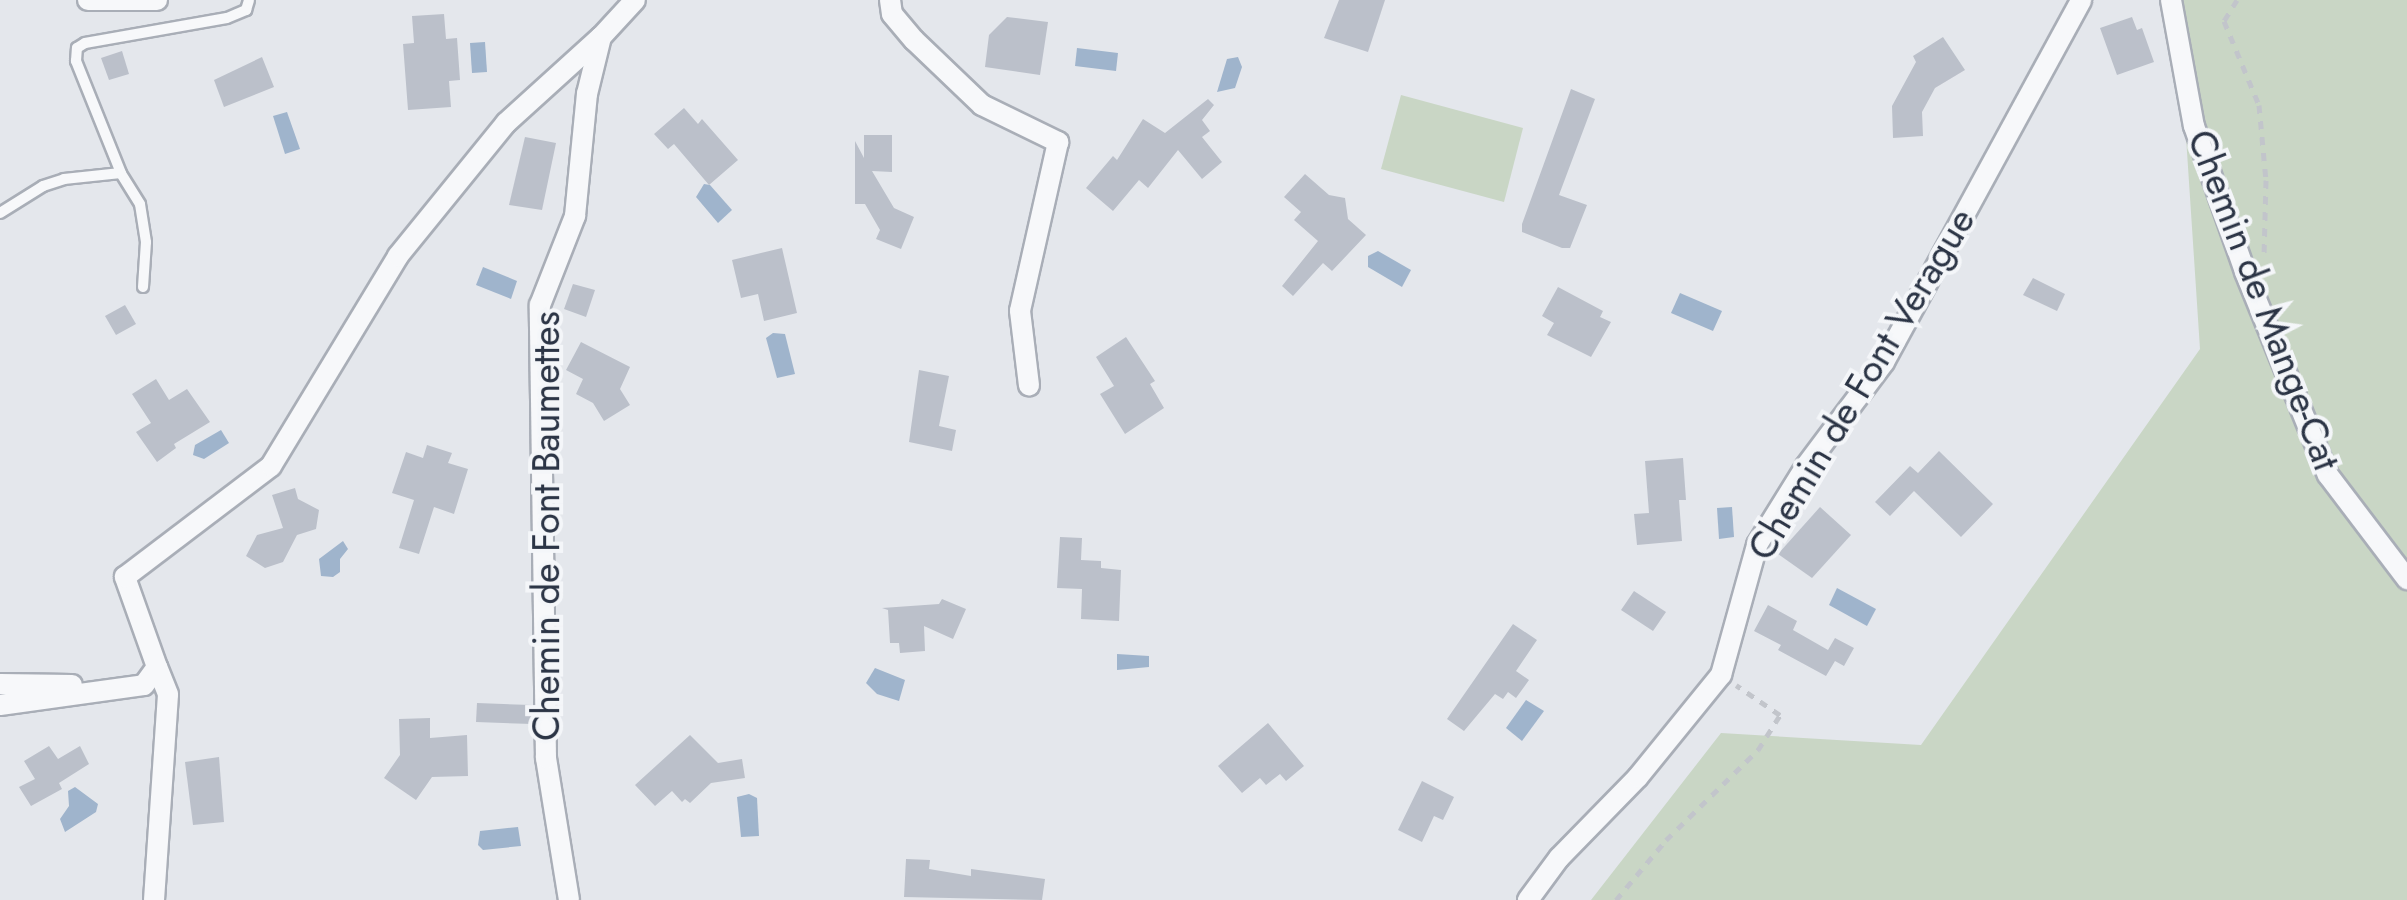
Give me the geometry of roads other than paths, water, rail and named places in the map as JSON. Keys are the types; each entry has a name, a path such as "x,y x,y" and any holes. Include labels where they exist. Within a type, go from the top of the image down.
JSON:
{"street":[{"path":"88,0 157,0"},
{"path":"154,900 168,694 125,577 270,466 398,256 506,123 602,38 635,0"},
{"path":"890,0 892,14 914,40 982,105 1058,142 1020,311 1029,385"},
{"name":"Chemin de Font Verague","path":"1528,900 1559,858 1638,777 1721,675 1757,545 1806,466 1884,362 2080,0"},
{"name":"Chemin de Mange-Cat","path":"2171,0 2194,126 2252,286 2328,475 2407,579"},
{"name":"Chemin de Font Baumettes","path":"569,900 546,758 540,305 575,216 587,94 602,38"},
{"path":"0,705 144,686 157,667"},
{"path":"0,684 144,686"}],"lane":[{"path":"144,288 146,242 140,204 121,173 76,60 77,48 85,43 227,18 246,10 249,0"},
{"path":"0,213 44,186 64,179 121,173"}],"water":[{"path":"485,42 487,72 472,73 470,43"},
{"path":"1077,48 1118,53 1116,71 1075,66"},
{"path":"1238,57 1242,67 1235,88 1217,92 1227,59"},
{"path":"287,112 300,149 285,154 273,116"},
{"path":"704,184 710,185 732,210 718,223 696,197"},
{"path":"1378,251 1411,270 1402,287 1368,267 1368,256"},
{"path":"483,267 517,281 511,299 476,285"},
{"path":"1680,293 1722,311 1713,331 1671,313"},
{"path":"773,333 785,334 795,374 777,378 766,338"},
{"path":"221,430 229,443 204,459 193,455 195,445"},
{"path":"1732,507 1734,537 1719,539 1717,508"},
{"path":"343,541 348,549 340,559 340,572 333,577 321,576 319,559"},
{"path":"1837,588 1876,609 1867,626 1829,605"},
{"path":"1117,654 1149,656 1149,667 1117,670"},
{"path":"875,668 905,680 899,701 877,694 866,683"},
{"path":"1526,700 1544,711 1522,741 1506,728"},
{"path":"75,787 98,804 96,812 65,832 60,819 69,806 68,791"},
{"path":"749,794 757,798 759,836 741,837 737,797"},
{"path":"518,827 521,846 483,850 478,845 480,831"}]}
